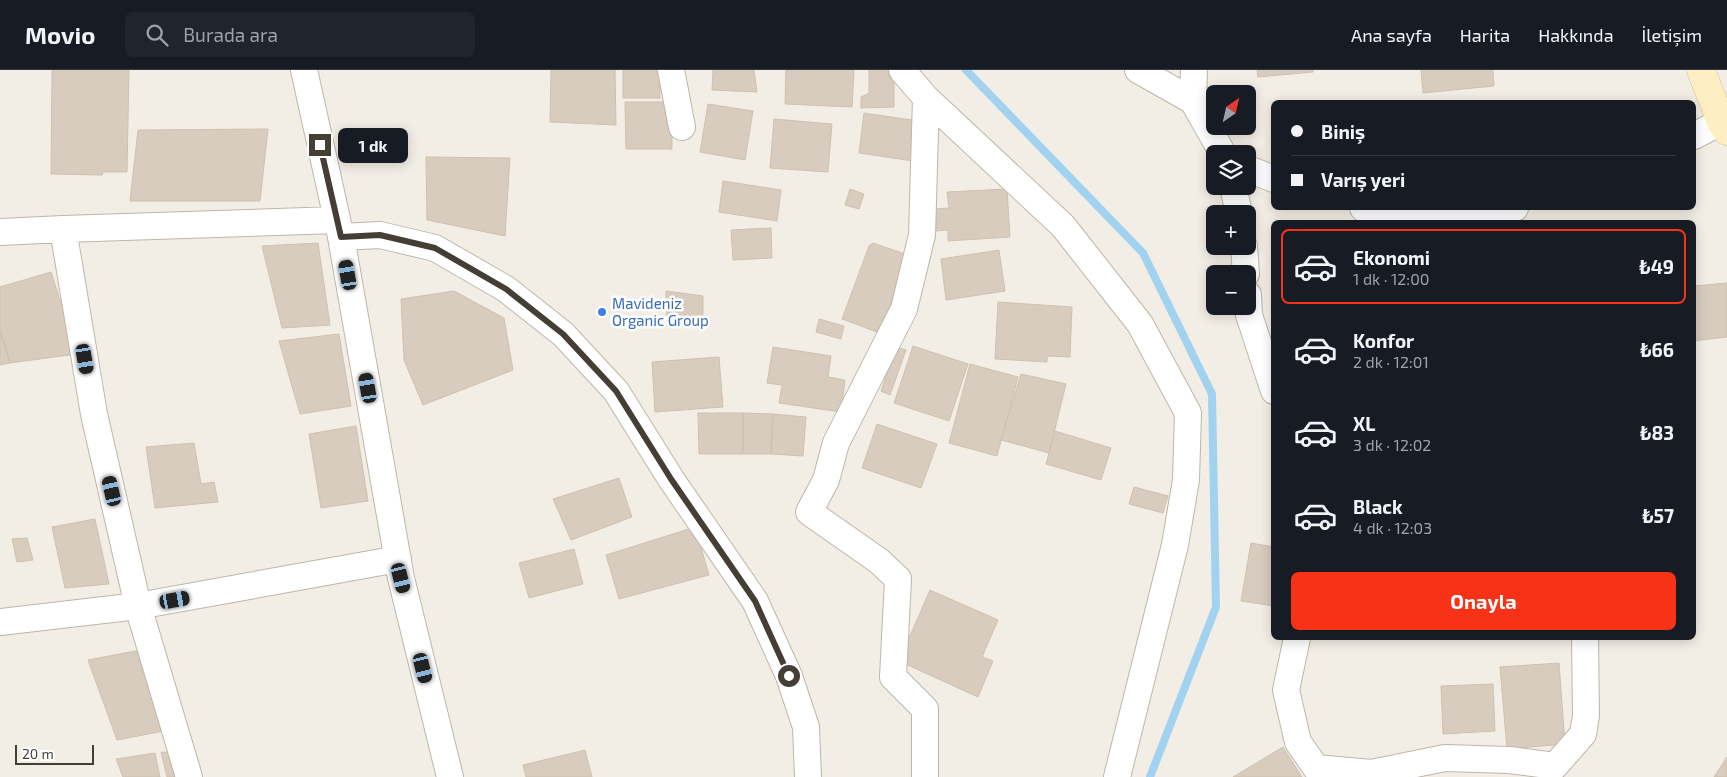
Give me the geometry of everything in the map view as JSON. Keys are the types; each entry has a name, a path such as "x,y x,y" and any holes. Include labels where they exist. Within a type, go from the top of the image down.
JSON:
{"street":[{"path":"304,70 339,228 398,559 450,777"},
{"path":"671,70 682,127"},
{"path":"902,70 926,98 1063,226 1140,324 1188,413 1186,480 1175,545 1117,777"},
{"path":"1138,70 1193,100"},
{"path":"1194,70 1193,100 1218,145"},
{"path":"1696,135 1724,126 1701,70"},
{"path":"925,777 926,709 893,677 898,579 879,561 809,512 826,480 836,443 904,309 922,235 926,98"},
{"path":"1256,172 1271,179"},
{"path":"1378,210 1454,220 1505,210"},
{"path":"0,232 63,229 339,228 380,235 435,248 506,289 563,334 616,391 671,479 755,601 789,676 806,727 808,777"},
{"path":"63,229 94,414 138,606 189,777"},
{"path":"1249,315 1271,382"},
{"path":"0,622 138,606 398,559"},
{"path":"1297,640 1286,690 1298,742 1316,768 1348,774 1371,773 1445,758 1509,760 1555,771 1583,734 1586,716 1585,640"}],"building":[{"path":"52,70 129,70 127,172 103,172 102,175 51,174"},
{"path":"551,70 615,70 616,125 550,122"},
{"path":"623,70 660,70 660,98 623,98"},
{"path":"713,70 754,70 757,92 712,90"},
{"path":"786,70 854,70 852,107 785,104"},
{"path":"869,70 894,70 894,107 861,108 861,97 869,93"},
{"path":"1257,70 1313,70 1313,72 1258,77"},
{"path":"1421,70 1493,70 1494,86 1423,93"},
{"path":"625,102 672,102 672,149 626,149"},
{"path":"708,104 753,111 745,160 700,152"},
{"path":"864,113 925,122 920,162 859,153"},
{"path":"774,119 832,124 828,172 770,168"},
{"path":"268,129 260,201 130,201 138,130"},
{"path":"426,157 510,158 505,236 427,220"},
{"path":"723,181 781,190 777,221 719,212"},
{"path":"850,189 864,194 859,209 845,205"},
{"path":"1007,189 1010,237 948,241 948,230 936,231 935,209 949,208 947,192"},
{"path":"771,228 772,258 733,260 731,230"},
{"path":"318,243 330,325 282,328 262,246"},
{"path":"873,243 914,257 885,335 842,319 869,246"},
{"path":"999,250 1005,291 946,300 941,259"},
{"path":"51,272 77,354 10,363 0,329 0,287"},
{"path":"1727,283 1727,337 1696,341 1696,286"},
{"path":"454,291 504,318 513,370 423,405 404,360 401,299"},
{"path":"666,291 703,296 703,319 667,316"},
{"path":"998,302 1072,307 1070,357 1047,356 1047,362 995,359"},
{"path":"819,319 844,326 841,339 816,332"},
{"path":"0,329 10,363 0,365"},
{"path":"339,334 351,406 300,414 279,341"},
{"path":"913,346 968,364 949,421 894,403"},
{"path":"773,347 831,356 828,377 845,380 841,412 779,403 782,385 767,383"},
{"path":"896,347 906,350 890,395 881,391"},
{"path":"719,357 723,407 655,412 652,362"},
{"path":"970,364 1018,377 997,456 949,443"},
{"path":"1021,374 1066,384 1049,453 1001,440"},
{"path":"698,413 743,413 743,454 699,454"},
{"path":"743,413 773,414 771,454 743,454"},
{"path":"773,414 806,417 803,456 771,454"},
{"path":"877,424 937,444 921,488 862,468"},
{"path":"356,426 368,501 321,508 309,434"},
{"path":"1055,431 1111,448 1101,480 1046,464"},
{"path":"194,443 201,484 214,482 218,502 155,508 146,447"},
{"path":"619,478 632,517 571,540 553,499"},
{"path":"1134,487 1168,496 1163,513 1129,504"},
{"path":"95,519 109,584 65,588 52,527"},
{"path":"695,527 709,575 619,599 606,555"},
{"path":"27,538 33,560 17,562 12,539"},
{"path":"1251,543 1271,546 1271,606 1241,601"},
{"path":"574,549 583,584 529,598 519,563"},
{"path":"930,590 998,620 982,657 993,661 978,697 899,661"},
{"path":"146,649 169,730 117,740 88,660"},
{"path":"1559,663 1565,744 1507,749 1500,667"},
{"path":"1493,684 1495,731 1443,734 1441,686"},
{"path":"1283,747 1302,777 1233,777"},
{"path":"585,750 592,777 526,777 523,765"},
{"path":"161,752 178,753 184,777 167,777"},
{"path":"155,753 160,777 123,777 116,759"},
{"path":"1727,757 1727,777 1714,777"}],"waterway":[{"path":"966,70 1143,253 1212,394 1216,607 1150,777"}],"place":[{"name":"Mavideniz Organic Group","path":"602,312"}],"route":[{"path":"320,145 341,237 380,235 435,248 506,289 563,334 616,391 671,479 755,601 789,676"}]}
